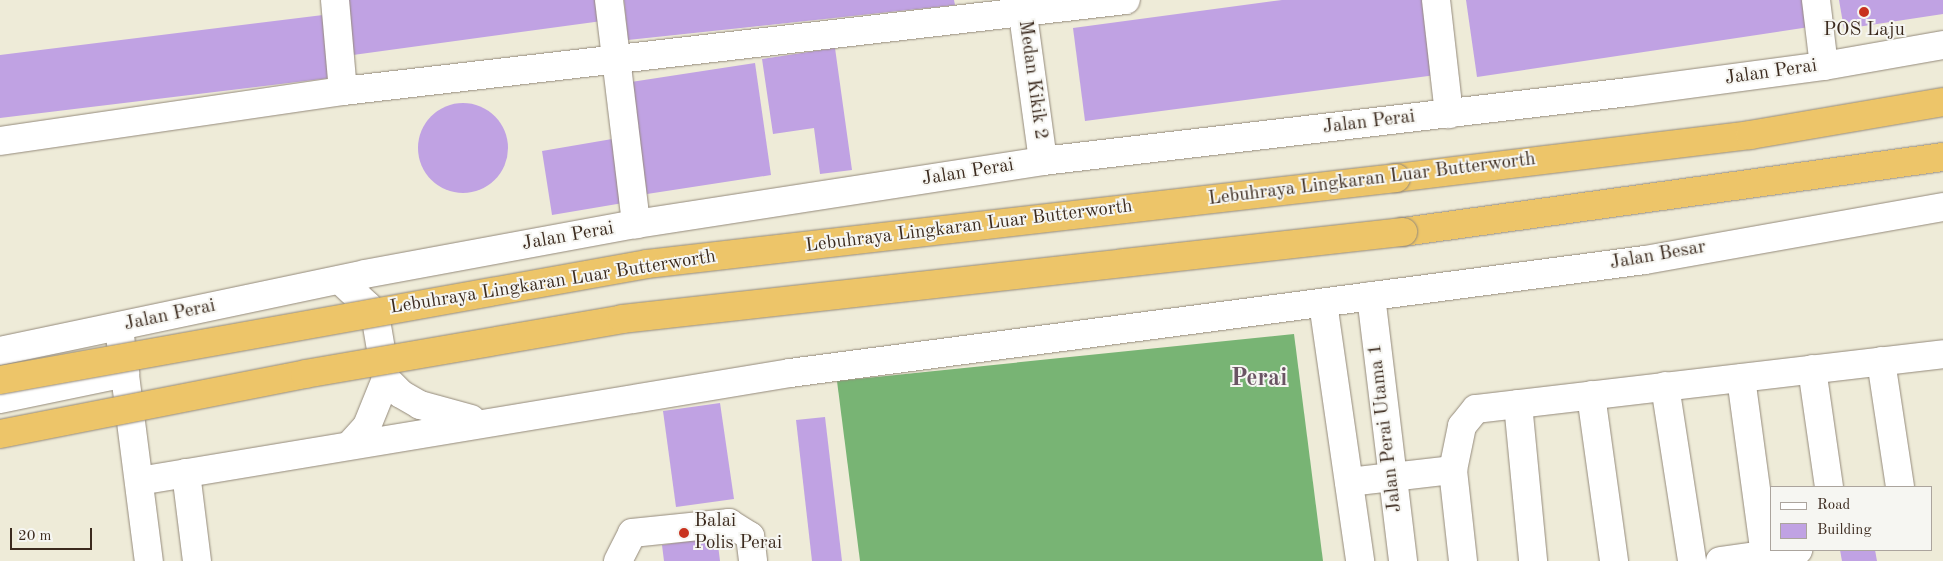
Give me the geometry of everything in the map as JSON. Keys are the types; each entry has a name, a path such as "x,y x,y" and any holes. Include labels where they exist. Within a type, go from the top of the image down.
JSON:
{"highway":[{"name":"Lebuhraya Lingkaran Luar Butterworth","path":"0,380 647,264 1396,178 1750,135 1943,102"},
{"path":"0,434 305,374 622,319 1402,232 1943,158"}],"street":[{"path":"336,0 343,90"},
{"path":"609,0 636,224"},
{"path":"0,141 343,90 615,59 1022,7 1126,0"},
{"path":"1436,0 1450,114"},
{"path":"1816,0 1824,66"},
{"name":"Medan Kikik 2","path":"1022,7 1043,161"},
{"name":"Jalan Perai","path":"0,350 340,280 636,224 1043,161 1450,114 1824,66 1943,45"},
{"name":"Jalan Besar","path":"139,481 485,421 790,373 1645,260 1943,206"},
{"path":"340,280 368,306 376,320 386,379 367,426 350,445"},
{"name":"Jalan Perai Utama 1","path":"1371,296 1391,476 1403,561"},
{"path":"1323,303 1360,561"},
{"path":"119,327 149,561"},
{"path":"1463,561 1453,470 1462,426 1476,408 1943,354"},
{"path":"1881,361 1900,486"},
{"path":"1812,369 1829,486"},
{"path":"0,399 125,372"},
{"path":"1741,378 1765,554"},
{"path":"386,379 400,394 420,405 485,421"},
{"path":"1665,386 1692,561"},
{"path":"1591,395 1614,561"},
{"path":"1518,404 1533,561"},
{"path":"1349,482 1453,470"},
{"path":"186,473 198,561"},
{"path":"618,561 632,534 729,523 750,536 754,561"},
{"path":"1720,561 1790,551"}],"green space":[{"path":"1294,334 1323,561 860,561 837,381"}],"building":[{"path":"346,0 600,0 602,21 353,55"},
{"path":"624,0 954,0 955,5 628,40"},
{"path":"1282,0 1426,0 1436,75 1085,121 1073,28"},
{"path":"1466,0 1812,0 1816,26 1477,77"},
{"path":"1839,0 1943,0 1943,14 1844,29"},
{"path":"323,15 330,78 0,118 0,55"},
{"path":"835,48 852,170 820,174 814,128 773,134 762,59"},
{"path":"755,63 771,175 647,194 631,82"},
{"path":"463,103 480,106 495,116 505,131 508,148 505,165 495,180 480,190 463,193 446,190 431,180 421,165 418,148 421,131 431,116 446,106"},
{"path":"618,138 629,202 552,215 542,151"},
{"path":"720,403 734,499 676,507 663,411"},
{"path":"825,417 842,561 812,561 796,420"},
{"path":"717,537 720,561 664,561 662,545"},
{"path":"1840,551 1875,551 1877,561 1842,561"}],"place":[{"name":"POS Laju","path":"1864,12"},
{"name":"Balai Polis Perai","path":"684,533"}],"district":[{"name":"Perai","path":"1259,380"}]}
